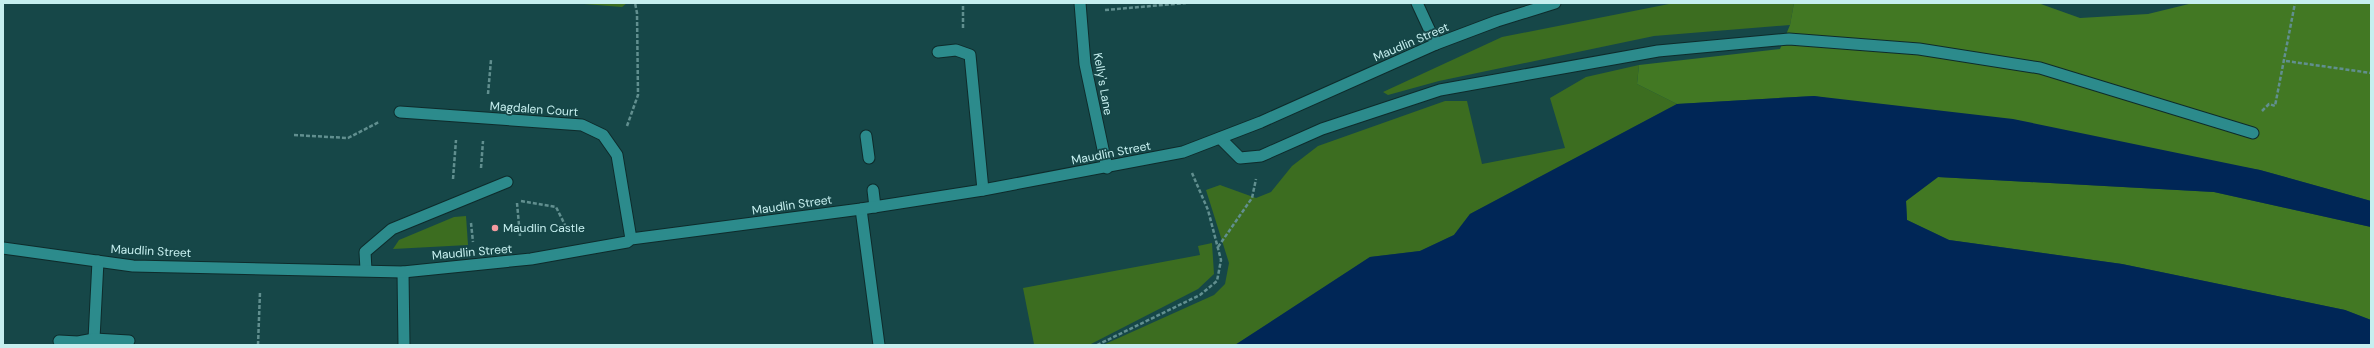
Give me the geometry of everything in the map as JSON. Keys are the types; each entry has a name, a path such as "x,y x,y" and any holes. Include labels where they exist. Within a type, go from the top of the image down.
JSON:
{"street":[{"path":"1417,3 1436,44"},
{"name":"Maudlin Street","path":"3,248 133,266 403,272 531,259 628,242 631,239 861,209 983,190 1107,168 1183,152 1220,138 1436,44 1555,3"},
{"name":"Kelly's Lane","path":"1081,7 1085,64 1107,168"},
{"path":"1220,138 1240,158 1261,156 1322,129 1440,90 1658,51 1789,40 1919,49 2040,68 2253,133"},
{"path":"938,52 956,50 970,55 983,190"},
{"name":"Magdalen Court","path":"400,112 582,125 603,135 617,155 631,239"},
{"path":"866,136 869,158"},
{"path":"366,270 365,252 392,229 507,182"},
{"path":"873,190 875,206"},
{"path":"861,209 879,345"},
{"path":"94,339 98,261"},
{"path":"403,272 404,345"},
{"path":"59,341 78,342 94,339 129,341"}],"path":[{"path":"617,155 638,95 637,13 635,3"},
{"path":"1081,7 1150,8 1186,3"},
{"path":"2261,111 2269,104 2275,106 2287,62 2295,3"},
{"path":"485,118 491,60"},
{"path":"2287,62 2371,73"},
{"path":"294,135 348,138 400,112"},
{"path":"480,174 484,134"},
{"path":"452,181 456,138"},
{"path":"1097,345 1200,295 1217,281 1221,260 1218,247 1208,210 1183,152"},
{"path":"1218,247 1252,198"},
{"path":"465,200 470,214 475,264"},
{"path":"521,240 516,208 518,200 556,207 566,227"},
{"path":"258,345 260,287"}],"green space":[{"path":"571,3 627,3 622,7"},
{"path":"1674,3 1794,3 1790,25 1654,36 1439,81 1388,95 1383,92 1502,37"},
{"path":"1794,3 2038,3 2080,18 2148,14 2193,3 2371,3 2371,201 2260,170 1814,96 1677,104 1637,84 1639,65 1780,49 1790,25"},
{"path":"1639,65 1637,84 1677,104 1470,214 1454,235 1420,251 1370,257 1235,345 1103,345 1214,295 1225,284 1229,263 1206,190 1220,185 1256,198 1271,192 1292,166 1318,146 1445,101 1467,101 1482,164 1565,148 1550,98 1586,77"},
{"path":"1938,177 2214,192 2371,227 2371,320 2345,310 2122,264 1949,240 1907,220 1906,201"},
{"path":"466,216 468,245 393,249 399,240 454,217"},
{"path":"1212,243 1214,274 1198,289 1089,345 1030,345 1034,344 1023,288 1200,255 1198,246"}],"water":[{"path":"1814,96 2013,119 2260,170 2371,201 2371,227 2214,192 1938,177 1906,201 1907,220 1949,240 2122,264 2345,310 2371,320 2371,345 1235,345 1370,257 1420,251 1454,235 1470,214 1677,104"}],"place":[{"name":"Maudlin Castle","path":"495,228"}]}
